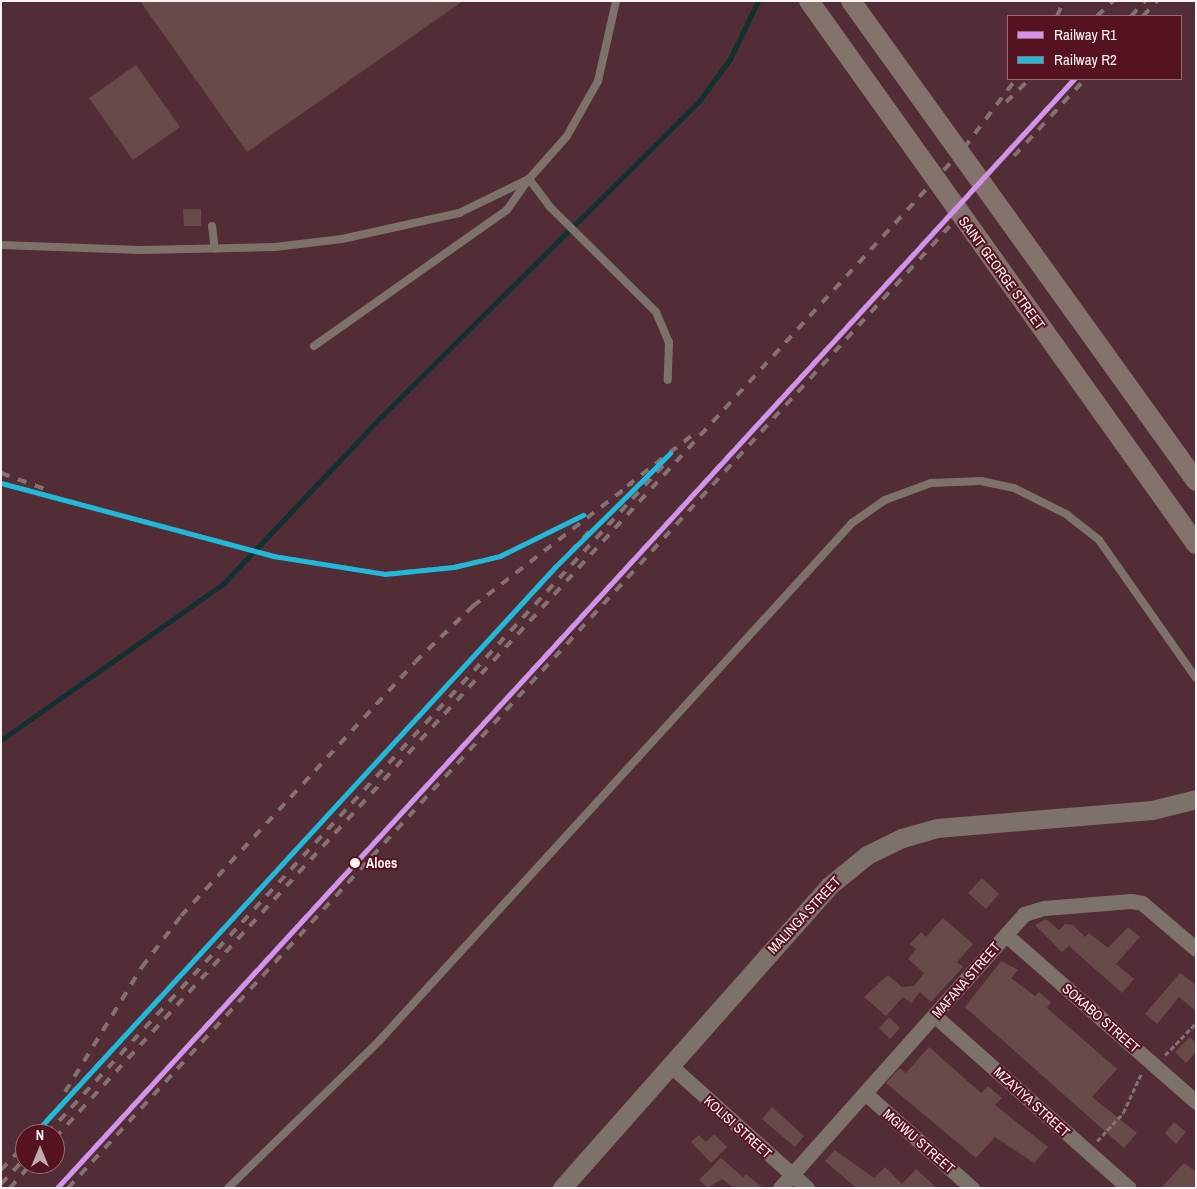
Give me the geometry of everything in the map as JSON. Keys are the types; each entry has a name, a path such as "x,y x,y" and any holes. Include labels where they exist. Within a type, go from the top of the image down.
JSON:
{"main road":[{"name":"SAINT GEORGE STREET","path":"809,1 1196,544"},
{"path":"851,1 1196,481"}],"street":[{"name":"MALINGA STREET","path":"562,1188 829,886 884,846 937,828 1152,810 1196,799"},
{"name":"MAFANA STREET","path":"780,1188 866,1094 1006,935 1033,910 1131,901 1142,903 1196,949"},
{"name":"SOKABO STREET","path":"1006,935 1196,1102"},
{"name":"MZAYIYA STREET","path":"935,1016 1129,1188"},
{"name":"KOLISI STREET","path":"670,1065 807,1188"},
{"name":"MGIWU STREET","path":"866,1094 972,1188"}],"lane":[{"path":"314,346 507,210 588,104 598,81 616,1"},
{"path":"529,179 550,207 601,257 665,327 668,380"},
{"path":"1,245 215,249 342,239 459,213 529,179"},
{"path":"212,226 215,249"},
{"path":"228,1188 379,1041 852,523 885,500 931,484 981,481 1020,490 1066,514 1099,540 1196,678"}],"path":[{"path":"1087,1151 1123,1113 1135,1081 1155,1066 1196,1024"}],"building":[{"path":"140,1 463,1 247,152"},
{"path":"136,65 180,127 133,160 89,98"},
{"path":"183,209 201,209 201,226 184,226"},
{"path":"982,878 999,894 986,909 968,893"},
{"path":"943,918 973,944 957,962 963,967 931,1002 920,992 911,1003 903,997 886,1016 864,997 888,975 902,987 914,986 924,973 908,959 916,949 910,944 921,932 926,937"},
{"path":"1046,919 1059,930 1065,924 1073,925 1085,937 1089,933 1108,948 1128,927 1140,937 1116,964 1134,979 1122,993 1069,946 1062,952 1035,925"},
{"path":"1001,961 1018,970 1011,978 1035,996 1039,992 1051,1002 1047,1008 1117,1069 1092,1097 1137,1133 1124,1148 965,1007"},
{"path":"1180,973 1196,985 1196,1011 1179,997 1157,1024 1145,1014"},
{"path":"889,1017 900,1028 890,1039 879,1028"},
{"path":"1190,1037 1196,1043 1196,1052 1186,1063 1175,1052"},
{"path":"929,1047 981,1093 988,1086 1002,1098 995,1105 1048,1147 1034,1163 995,1137 976,1158 886,1083 900,1068 906,1073"},
{"path":"772,1107 804,1136 795,1147 762,1119"},
{"path":"1174,1122 1186,1132 1176,1144 1165,1133"},
{"path":"714,1134 727,1147 711,1163 691,1142 699,1135 706,1142"},
{"path":"835,1150 874,1178 885,1167 902,1184 916,1169 937,1188 856,1188 825,1161"},
{"path":"721,1158 743,1177 746,1174 763,1188 734,1188 722,1179 708,1188 699,1180"},
{"path":"1184,1163 1196,1172 1196,1188 1161,1188"}],"waterway":[{"path":"1,740 224,583 381,417 700,100 730,59 758,1"}],"railway":[{"path":"1057,15 1064,1"},
{"path":"1098,15 1113,1"},
{"path":"1132,15 1145,1"},
{"path":"1144,15 1157,1"},
{"path":"65,1127 964,148 1015,80"},
{"path":"1006,102 1029,80"},
{"path":"57,1188 1073,80"},
{"path":"1014,156 1084,80"},
{"path":"68,1188 960,215"},
{"path":"627,486 696,432"},
{"path":"56,1124 668,460"},
{"path":"1,473 45,489"},
{"path":"1,483 273,556 385,574 454,567 500,556 577,519"},
{"path":"65,1092 142,967 181,916 415,662 473,606 632,483"},
{"path":"43,1124 594,526"},
{"path":"1,1170 15,1155"},
{"path":"1,1184 15,1169"},
{"path":"10,1188 22,1174"}],"rail line":[{"name":"R1","path":"57,1188 1073,80"},
{"name":"R2","path":"43,1124 555,567 670,453"},
{"name":"R2","path":"1,483 273,556 385,574 454,567 500,556 583,515"}],"place":[{"name":"Aloes","path":"355,863"}]}
